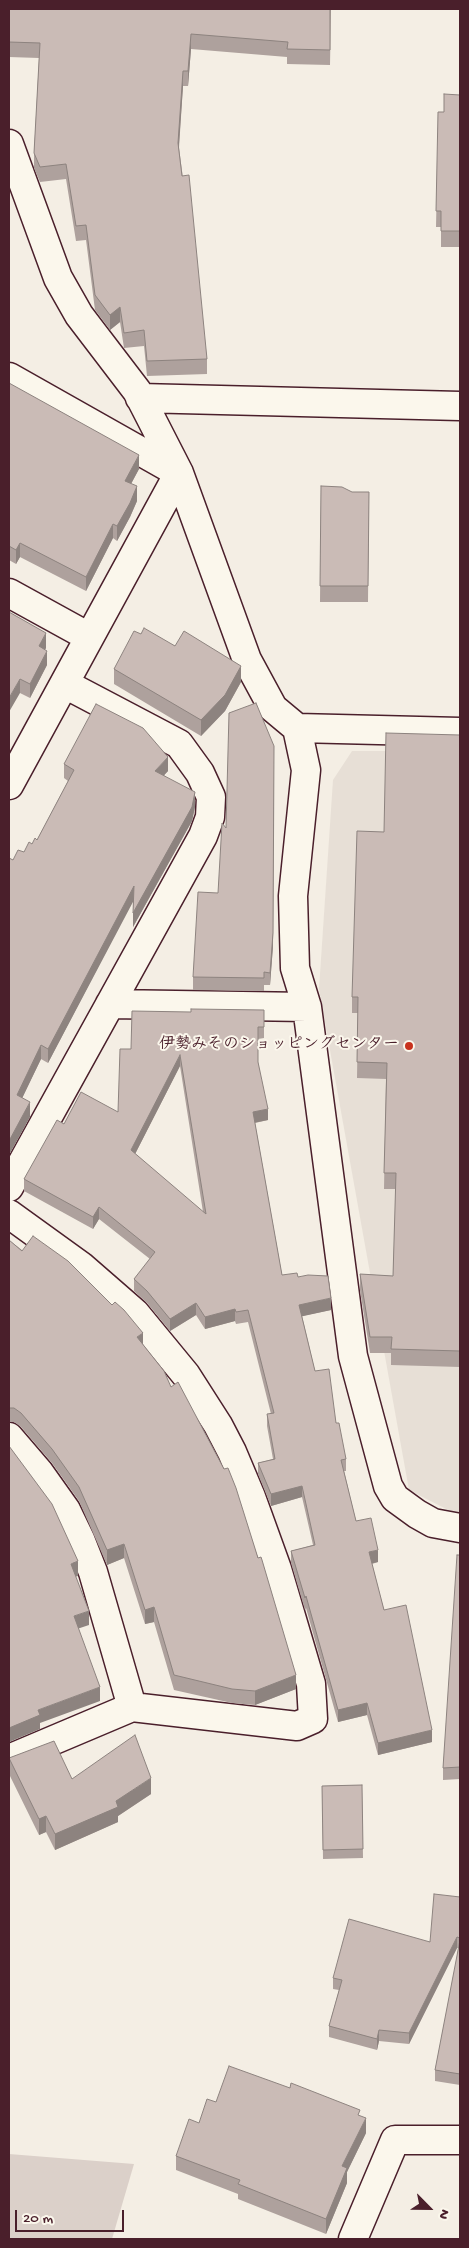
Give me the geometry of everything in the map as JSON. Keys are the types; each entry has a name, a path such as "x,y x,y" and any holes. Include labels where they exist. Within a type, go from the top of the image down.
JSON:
{"street":[{"path":"9,144 58,278 79,315 140,398 179,473 246,660 273,708 297,728 306,770 293,896 295,968 307,1007 353,1356 388,1486 404,1506 433,1523 460,1528"},
{"path":"9,377 179,473"},
{"path":"140,398 460,406"},
{"path":"9,785 179,473"},
{"path":"9,593 89,637"},
{"path":"9,1187 203,836 210,817 211,797 195,766 179,744 64,684"},
{"path":"297,728 460,732"},
{"path":"110,1004 307,1007"},
{"path":"9,1214 82,1266 135,1313 186,1375 218,1425 247,1488 277,1569 311,1684 313,1719 297,1726 132,1707 9,1759"},
{"path":"9,1437 39,1472 60,1502 80,1539 93,1572 132,1707"},
{"path":"352,2239 395,2140 460,2140"}],"shaded area":[{"name":"伊勢みそのショッピングセンター","path":"352,751 460,751 460,1516 409,1490 319,989 333,780"},
{"path":"9,2154 134,2164 112,2239 9,2239"}],"building":[{"path":"9,9 330,9 330,50 287,49 288,42 191,34 188,71 183,71 178,143 182,176 189,175 207,359 147,361 144,330 124,333 120,307 110,315 95,295 86,225 76,226 66,164 40,167 34,153 40,43 9,42"},
{"path":"444,94 460,95 460,231 441,231 441,211 436,211 438,112 444,112"},
{"path":"9,383 139,455 125,481 137,486 130,503 117,526 113,524 86,577 20,543 16,550 9,546"},
{"path":"321,486 342,487 352,492 369,492 368,586 320,586"},
{"path":"9,612 46,633 39,646 47,651 30,684 20,679 9,698"},
{"path":"144,628 175,646 184,631 241,666 225,695 201,720 114,669 134,631 141,634"},
{"path":"256,703 274,746 273,933 270,973 264,972 264,978 193,977 198,892 218,893 222,823 226,828 229,713"},
{"path":"96,704 143,728 168,757 155,771 195,792 192,807 133,913 134,886 48,1049 41,1045 17,1095 30,1102 9,1141 9,858 13,860 18,850 24,852 29,842 32,844 35,838 37,840 74,770 64,764"},
{"name":"伊勢みそのショッピングセンター","path":"386,733 460,735 460,1351 391,1349 392,1337 370,1337 360,1274 393,1276 396,1173 384,1173 387,1063 357,1062 358,997 352,997 357,831 384,832"},
{"path":"191,1009 264,1010 264,1027 258,1027 258,1062 268,1109 253,1112 282,1275 297,1273 298,1277 308,1275 328,1276 331,1298 299,1305 315,1371 329,1369 336,1423 339,1423 346,1459 341,1460 356,1521 371,1518 378,1550 369,1552 384,1610 406,1605 432,1730 378,1743 367,1703 338,1710 306,1596 305,1598 291,1551 315,1545 302,1486 271,1494 258,1463 275,1459 267,1414 274,1413 248,1310 236,1312 235,1309 205,1317 196,1303 170,1319 147,1291 134,1279 155,1252 99,1207 93,1217 24,1179 57,1120 64,1124 81,1092 118,1112 120,1049 131,1049 132,1011 191,1012","holes":["180,1055 206,1214 131,1150"]},
{"path":"33,1236 68,1261 112,1305 115,1302 124,1310 143,1333 137,1337 164,1371 171,1387 178,1382 224,1469 228,1468 258,1558 261,1557 262,1560 296,1675 255,1691 232,1689 174,1675 154,1607 145,1610 124,1544 107,1550 79,1487 52,1449 21,1413 14,1408 9,1408 9,1240 22,1251"},
{"path":"9,1446 52,1504 78,1561 71,1564 89,1611 74,1616 100,1687 38,1710 40,1715 9,1728"},
{"path":"457,1555 460,1555 460,1767 443,1768"},
{"path":"135,1735 151,1778 116,1801 118,1807 55,1834 46,1816 39,1819 9,1758 54,1741 72,1779"},
{"path":"362,1785 363,1849 323,1850 322,1786"},
{"path":"434,1894 460,1897 460,1938 457,1937 409,2033 379,2030 377,2039 329,2026 342,1980 333,1978 349,1919 430,1942"},
{"path":"460,1940 460,2074 435,2070"},
{"path":"229,2066 290,2088 291,2083 360,2110 358,2115 366,2118 342,2166 347,2168 326,2219 238,2184 240,2180 176,2156 189,2119 199,2123 207,2099 216,2102"}],"place":[{"name":"伊勢みそのショッピングセンター","path":"409,1046"}]}
